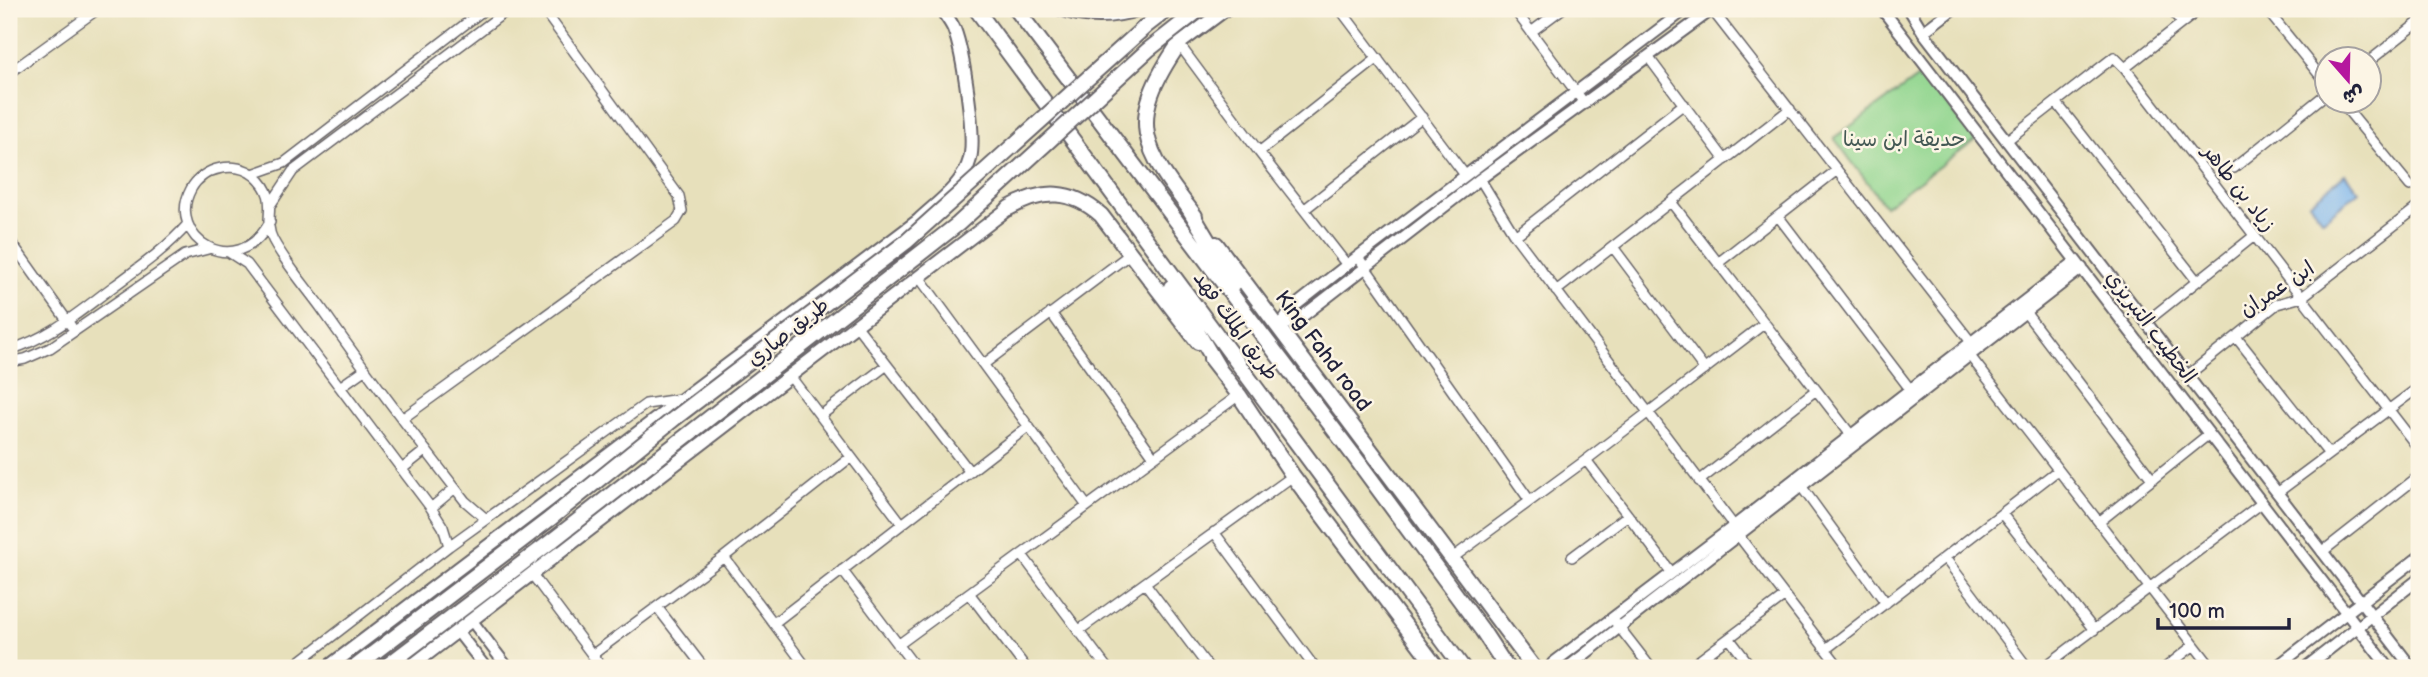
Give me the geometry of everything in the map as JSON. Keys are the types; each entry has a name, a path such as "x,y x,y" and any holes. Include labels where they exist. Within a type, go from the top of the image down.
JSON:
{"main road":[{"path":"327,668 918,221 955,188 970,159 971,132 954,29 942,9"},
{"name":"طريق الملك فهد","path":"976,9 1447,646 1466,668"},
{"name":"طريق الملك فهد","path":"1016,9 1354,456 1507,668"},
{"path":"1061,9 1077,15 1105,16 1123,15 1140,9"},
{"name":"طريق صاري","path":"354,668 906,242 1168,9"},
{"name":"طريق صاري","path":"384,668 553,540 958,224 1148,50 1200,9"},
{"path":"1179,44 1226,9"},
{"name":"King Fahd road","path":"1179,44 1159,73 1153,88 1146,122 1147,139 1153,156 1188,207 1534,668"},
{"name":"طريق الملك فهد","path":"1009,208 1031,197 1054,194 1072,197 1089,205 1101,215 1239,395 1293,475 1437,668"},
{"path":"1188,207 1275,351"},
{"path":"408,668 1009,208"},
{"path":"1138,228 1218,367"},
{"name":"طريق الملك فهد","path":"1354,456 1495,617"},
{"path":"403,668 553,540"}],"street":[{"path":"9,72 98,9"},
{"path":"253,174 284,163 485,9"},
{"path":"271,204 293,172 509,9"},
{"path":"402,419 676,220 682,211 678,196 543,9"},
{"path":"1340,9 1465,175"},
{"path":"1514,9 1585,104"},
{"path":"1531,32 1562,9"},
{"path":"1280,327 1291,309 1347,265 1686,9"},
{"path":"1280,327 1299,319 1480,180 1713,9 1971,342"},
{"name":"الخطيب التبريزي","path":"1882,9 2389,668"},
{"path":"1923,32 1953,9"},
{"path":"2171,9 2182,23"},
{"path":"2006,141 2114,57 2125,68 2200,9"},
{"path":"2266,9 2312,66"},
{"name":"الخطيب التبريزي","path":"1916,11 1923,32 2412,668"},
{"path":"2382,51 2419,22"},
{"path":"1179,44 1347,265"},
{"path":"1259,152 1378,58"},
{"path":"1649,58 1726,160"},
{"name":"زياد بن طاهر","path":"2125,68 2419,449"},
{"path":"385,84 393,95"},
{"path":"2056,102 2197,281"},
{"path":"1515,236 1684,104"},
{"path":"2234,168 2312,105"},
{"path":"1556,291 1790,109"},
{"path":"2352,116 2410,186"},
{"path":"1305,209 1422,117"},
{"path":"208,249 197,239 188,224 186,206 191,189 202,176 219,168 237,167 253,174 265,187 271,204 271,237 364,370 465,501 486,519"},
{"path":"1718,263 1837,170"},
{"path":"1480,180 1515,236 1840,668"},
{"path":"1671,202 1851,435"},
{"name":"ابن عمران","path":"2187,376 2277,304 2302,297 2418,209"},
{"path":"1778,216 1910,390"},
{"path":"230,253 247,248 261,238 270,222"},
{"path":"9,349 38,340 68,321 171,244 188,224"},
{"path":"2146,322 2254,236"},
{"path":"9,239 76,332"},
{"path":"1614,247 1705,370"},
{"path":"9,362 25,359 50,348 186,255 208,249 230,253 247,264 402,469 443,527 449,546"},
{"path":"984,365 1130,254"},
{"path":"1358,257 1530,501"},
{"path":"1567,668 1672,573 1801,486 1970,356 2079,265"},
{"path":"1550,668 1553,663 1616,622 1736,531 1851,435 1971,342 2079,265"},
{"path":"919,277 1087,506"},
{"path":"2025,312 2152,479"},
{"path":"1051,313 1154,457"},
{"path":"1451,559 1765,323"},
{"path":"856,325 970,472"},
{"path":"2236,337 2329,454"},
{"path":"1970,356 2212,668"},
{"path":"820,416 887,365"},
{"path":"340,387 364,370"},
{"path":"790,376 902,524"},
{"path":"2277,493 2419,387"},
{"path":"1699,481 1816,390"},
{"path":"898,645 1239,395"},
{"path":"291,668 449,546 646,404 682,398"},
{"path":"774,623 1029,426"},
{"path":"2099,522 2208,434"},
{"path":"402,469 426,450"},
{"path":"592,655 724,557 851,457"},
{"path":"1586,460 1672,573"},
{"path":"1826,649 2058,470"},
{"path":"1078,631 1293,475"},
{"path":"2322,552 2419,477"},
{"path":"1801,486 1886,603"},
{"path":"431,508 455,488"},
{"path":"2043,668 2262,503"},
{"path":"2001,514 2094,630"},
{"path":"1572,557 1628,515"},
{"path":"1214,533 1315,668"},
{"path":"1022,555 1107,668"},
{"path":"724,557 807,668"},
{"path":"2275,668 2419,557"},
{"path":"1945,558 2028,668"},
{"path":"842,570 916,668"},
{"path":"531,573 602,668"},
{"path":"2305,668 2419,579"},
{"path":"1144,583 1209,668"},
{"path":"969,593 1026,668"},
{"path":"1689,668 1785,596"},
{"path":"657,607 704,668"},
{"path":"472,621 508,668"},
{"path":"1616,622 1651,668"},
{"path":"458,632 486,668"},
{"path":"470,647 484,637"},
{"path":"1729,638 1752,668"},
{"path":"2165,668 2194,645"}],"green space":[{"name":"حديقة ابن سينا","path":"1924,73 1975,140 1885,206 1834,138"}],"water":[{"path":"2345,174 2359,191 2323,220 2309,203"}]}
